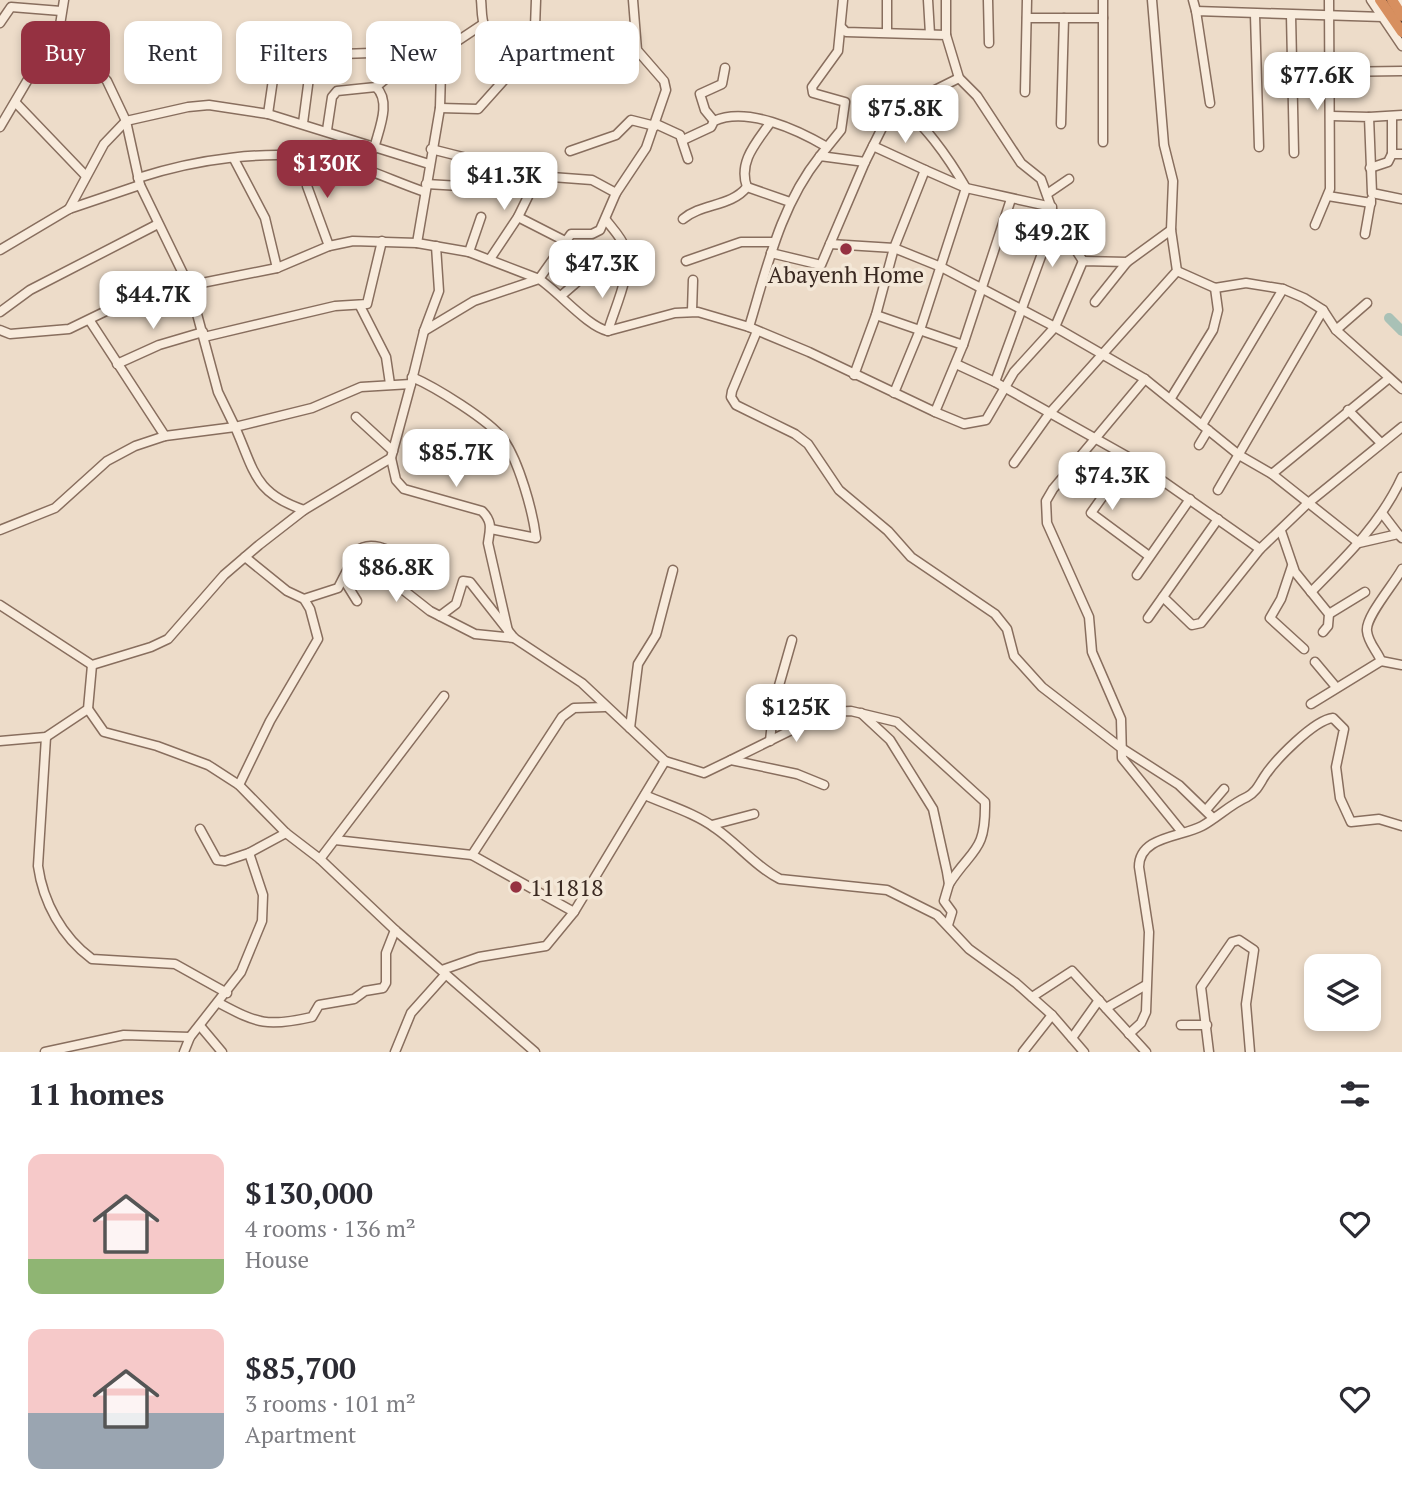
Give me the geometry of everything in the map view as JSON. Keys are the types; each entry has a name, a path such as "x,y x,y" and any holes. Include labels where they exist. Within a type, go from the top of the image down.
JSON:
{"highway":[{"path":"1380,0 1402,32"},
{"path":"1392,0 1402,16"}],"street":[{"path":"60,21 64,0"},
{"path":"481,0 483,21"},
{"path":"535,21 536,0"},
{"path":"633,0 635,21"},
{"path":"843,0 838,51 811,89 813,93 845,102 841,130 820,156 790,202 774,242 753,329 731,397 736,405 795,434 808,444 839,491 888,531 911,557 995,614 1007,629 1014,656 1028,674 1120,747 1179,785 1213,818"},
{"path":"887,0 887,33"},
{"path":"928,0 930,34"},
{"path":"946,0 946,35 959,78 976,96 1021,163 1041,179 1055,218 1083,261"},
{"path":"988,0 989,43"},
{"path":"1025,92 1027,0"},
{"path":"1103,0 1103,142"},
{"path":"1014,463 1049,414 1177,271 1171,230 1173,181 1164,145 1152,0"},
{"path":"1194,0 1210,103"},
{"path":"1315,225 1328,196 1332,116 1329,0"},
{"path":"1371,0 1402,46"},
{"path":"0,23 11,8 61,11"},
{"path":"1196,11 1255,15 1330,14 1383,17"},
{"path":"1255,15 1259,147"},
{"path":"1291,15 1294,153"},
{"path":"1027,18 1103,18"},
{"path":"1061,124 1065,18"},
{"path":"842,28 846,32 946,35"},
{"path":"424,331 474,301 539,279 565,241 577,232 587,235 597,233 606,219 616,193 646,148 666,85 639,52"},
{"path":"714,121 705,110 700,94 722,84 725,68"},
{"path":"1331,72 1402,71"},
{"path":"904,110 919,98 959,78"},
{"path":"0,127 27,84"},
{"path":"108,84 126,121 139,181 190,288 218,392 260,485 274,499 304,510"},
{"path":"268,114 272,84"},
{"path":"303,123 308,84"},
{"path":"327,130 334,93 376,88 380,84"},
{"path":"418,243 431,149 440,108 440,84"},
{"path":"440,108 478,109 501,84"},
{"path":"374,149 384,110 382,94 376,88"},
{"path":"16,103 85,175"},
{"path":"69,209 104,144 126,121 209,105 268,114 303,123 374,149 429,164"},
{"path":"771,253 819,266 891,107 904,110 940,148 966,188"},
{"path":"683,140 711,127 714,121 735,114 811,138 827,147"},
{"path":"1332,116 1402,115"},
{"path":"1365,234 1371,198 1369,117"},
{"path":"1370,168 1388,162 1392,154 1392,117"},
{"path":"570,151 616,135 631,120 674,131 683,140 688,159"},
{"path":"747,187 744,175 746,161 770,124"},
{"path":"873,146 966,188 1052,207"},
{"path":"431,149 538,176 592,180 616,193"},
{"path":"1392,154 1402,154"},
{"path":"820,156 864,162"},
{"path":"306,157 307,186 329,246"},
{"path":"0,250 69,209 183,163 306,157 331,159 425,188 478,187"},
{"path":"234,159 265,218 277,268"},
{"path":"854,375 876,315 894,248 925,170"},
{"path":"490,259 518,217 538,176"},
{"path":"1047,194 1069,179"},
{"path":"747,187 790,202"},
{"path":"683,219 698,210 736,198 747,187"},
{"path":"894,393 920,330 966,188"},
{"path":"1328,196 1402,200"},
{"path":"935,412 956,365 1011,200"},
{"path":"469,252 481,217"},
{"path":"518,217 565,241"},
{"path":"995,382 1055,218"},
{"path":"606,219 624,246 626,256 625,271 608,331"},
{"path":"0,312 30,290 158,224"},
{"path":"1095,302 1128,262 1171,230"},
{"path":"0,330 10,334 60,330 90,321 138,296 190,288 277,268 329,246 353,241 418,243 469,252 539,279 562,295 589,322 608,331 692,311 753,329 964,424 980,423 986,420 1014,372 1055,327 1083,261"},
{"path":"117,364 159,345 335,306 367,304 382,241"},
{"path":"686,261 741,242 774,242"},
{"path":"830,244 894,248 941,267 1055,327 1145,379 1239,455 1272,474 1359,544 1400,536 1382,513"},
{"path":"436,246 439,290 424,331 392,454 396,480 404,489 482,511 488,517 491,529 488,543 511,635"},
{"path":"1083,261 1128,262"},
{"path":"562,295 600,262"},
{"path":"1177,271 1215,288 1246,283 1283,289 1323,310 1336,330 1402,389"},
{"path":"692,311 693,279"},
{"path":"1171,398 1213,330 1218,310 1215,288"},
{"path":"1199,446 1205,427 1283,289"},
{"path":"1336,330 1367,303"},
{"path":"360,306 386,357 390,384"},
{"path":"1217,490 1323,310"},
{"path":"876,315 963,345"},
{"path":"90,321 165,436"},
{"path":"956,365 995,382 1130,458 1260,549"},
{"path":"1145,379 1053,489 1045,509 1052,539 1089,617 1092,652 1121,719 1120,747 1125,762 1182,832"},
{"path":"1272,474 1388,379"},
{"path":"0,530 55,508 107,461 135,446 165,436 235,427 312,408 361,387 412,381 432,386 487,425 507,446 530,508 536,538 491,529"},
{"path":"1348,410 1381,443"},
{"path":"356,416 392,454"},
{"path":"1163,597 1190,623 1198,625 1223,599 1260,549 1307,504 1401,429"},
{"path":"92,665 168,639 209,590 245,557 304,510 392,454"},
{"path":"1130,458 1091,513 1149,556"},
{"path":"1311,592 1359,544 1399,491 1402,477"},
{"path":"1137,575 1190,499"},
{"path":"1148,618 1218,519"},
{"path":"1281,531 1292,566 1329,614 1328,626 1323,632"},
{"path":"245,557 287,591 304,599 333,591 344,580 357,551 367,545 380,547 399,562 398,587 440,616 483,637 511,635"},
{"path":"1292,566 1281,599 1270,618 1304,649"},
{"path":"1381,661 1367,632 1377,605 1389,593 1402,569"},
{"path":"630,728 638,664 656,635 673,570"},
{"path":"344,580 357,601"},
{"path":"440,616 456,604 461,583 467,580 481,593 511,635 582,683 665,761 704,773 828,712 840,710 885,718 905,728 984,800 981,843 971,859 958,868 944,901 951,912 948,925"},
{"path":"1329,614 1363,590 1377,605"},
{"path":"239,785 270,720 316,647 316,628 304,599"},
{"path":"0,605 92,665"},
{"path":"770,741 774,703 792,640"},
{"path":"1311,704 1336,687 1361,676 1381,661 1402,665"},
{"path":"1315,662 1336,687"},
{"path":"92,665 88,709 104,732 156,746 208,765 239,785 286,833 320,859 395,930 535,1052"},
{"path":"320,859 444,696"},
{"path":"472,855 562,717 574,708 605,707"},
{"path":"0,741 46,737 88,709"},
{"path":"860,713 890,740 933,808 949,884"},
{"path":"1129,1034 1145,1016 1149,932 1139,858 1159,840 1196,829 1255,792 1265,775 1312,728 1333,718 1344,729 1336,766 1340,797 1351,822 1379,819 1402,826"},
{"path":"46,737 38,866 40,882 55,918 92,959 175,964 227,993"},
{"path":"731,760 797,774 824,785"},
{"path":"395,1052 411,1013 443,973 479,957 546,946 574,912 665,761"},
{"path":"1206,810 1224,789"},
{"path":"645,795 712,825 743,848 768,873 780,879 887,890 937,915 969,949 1052,1015 1084,1052"},
{"path":"712,825 754,814"},
{"path":"200,829 217,860 225,861 249,853 286,833"},
{"path":"335,840 472,855 574,912"},
{"path":"184,1052 190,1037 227,993 254,946 262,921 263,895 249,853"},
{"path":"219,1003 253,1021 289,1023 312,1017 319,1004 354,999 365,991 383,988 386,983 386,953 395,930"},
{"path":"1209,1052 1201,987 1232,942 1244,941 1255,950 1246,1004 1250,1052"},
{"path":"1032,998 1070,971 1146,1052"},
{"path":"1106,1008 1146,985"},
{"path":"1072,1038 1099,1000"},
{"path":"1037,1052 1026,1048 1052,1015"},
{"path":"1181,1025 1207,1025"},
{"path":"201,1027 222,1052"},
{"path":"45,1052 124,1035 190,1037"}],"waterway":[{"path":"1389,318 1402,331"}],"place":[{"name":"Abayenh Home","path":"846,249"},
{"name":"111818","path":"516,887"}]}
